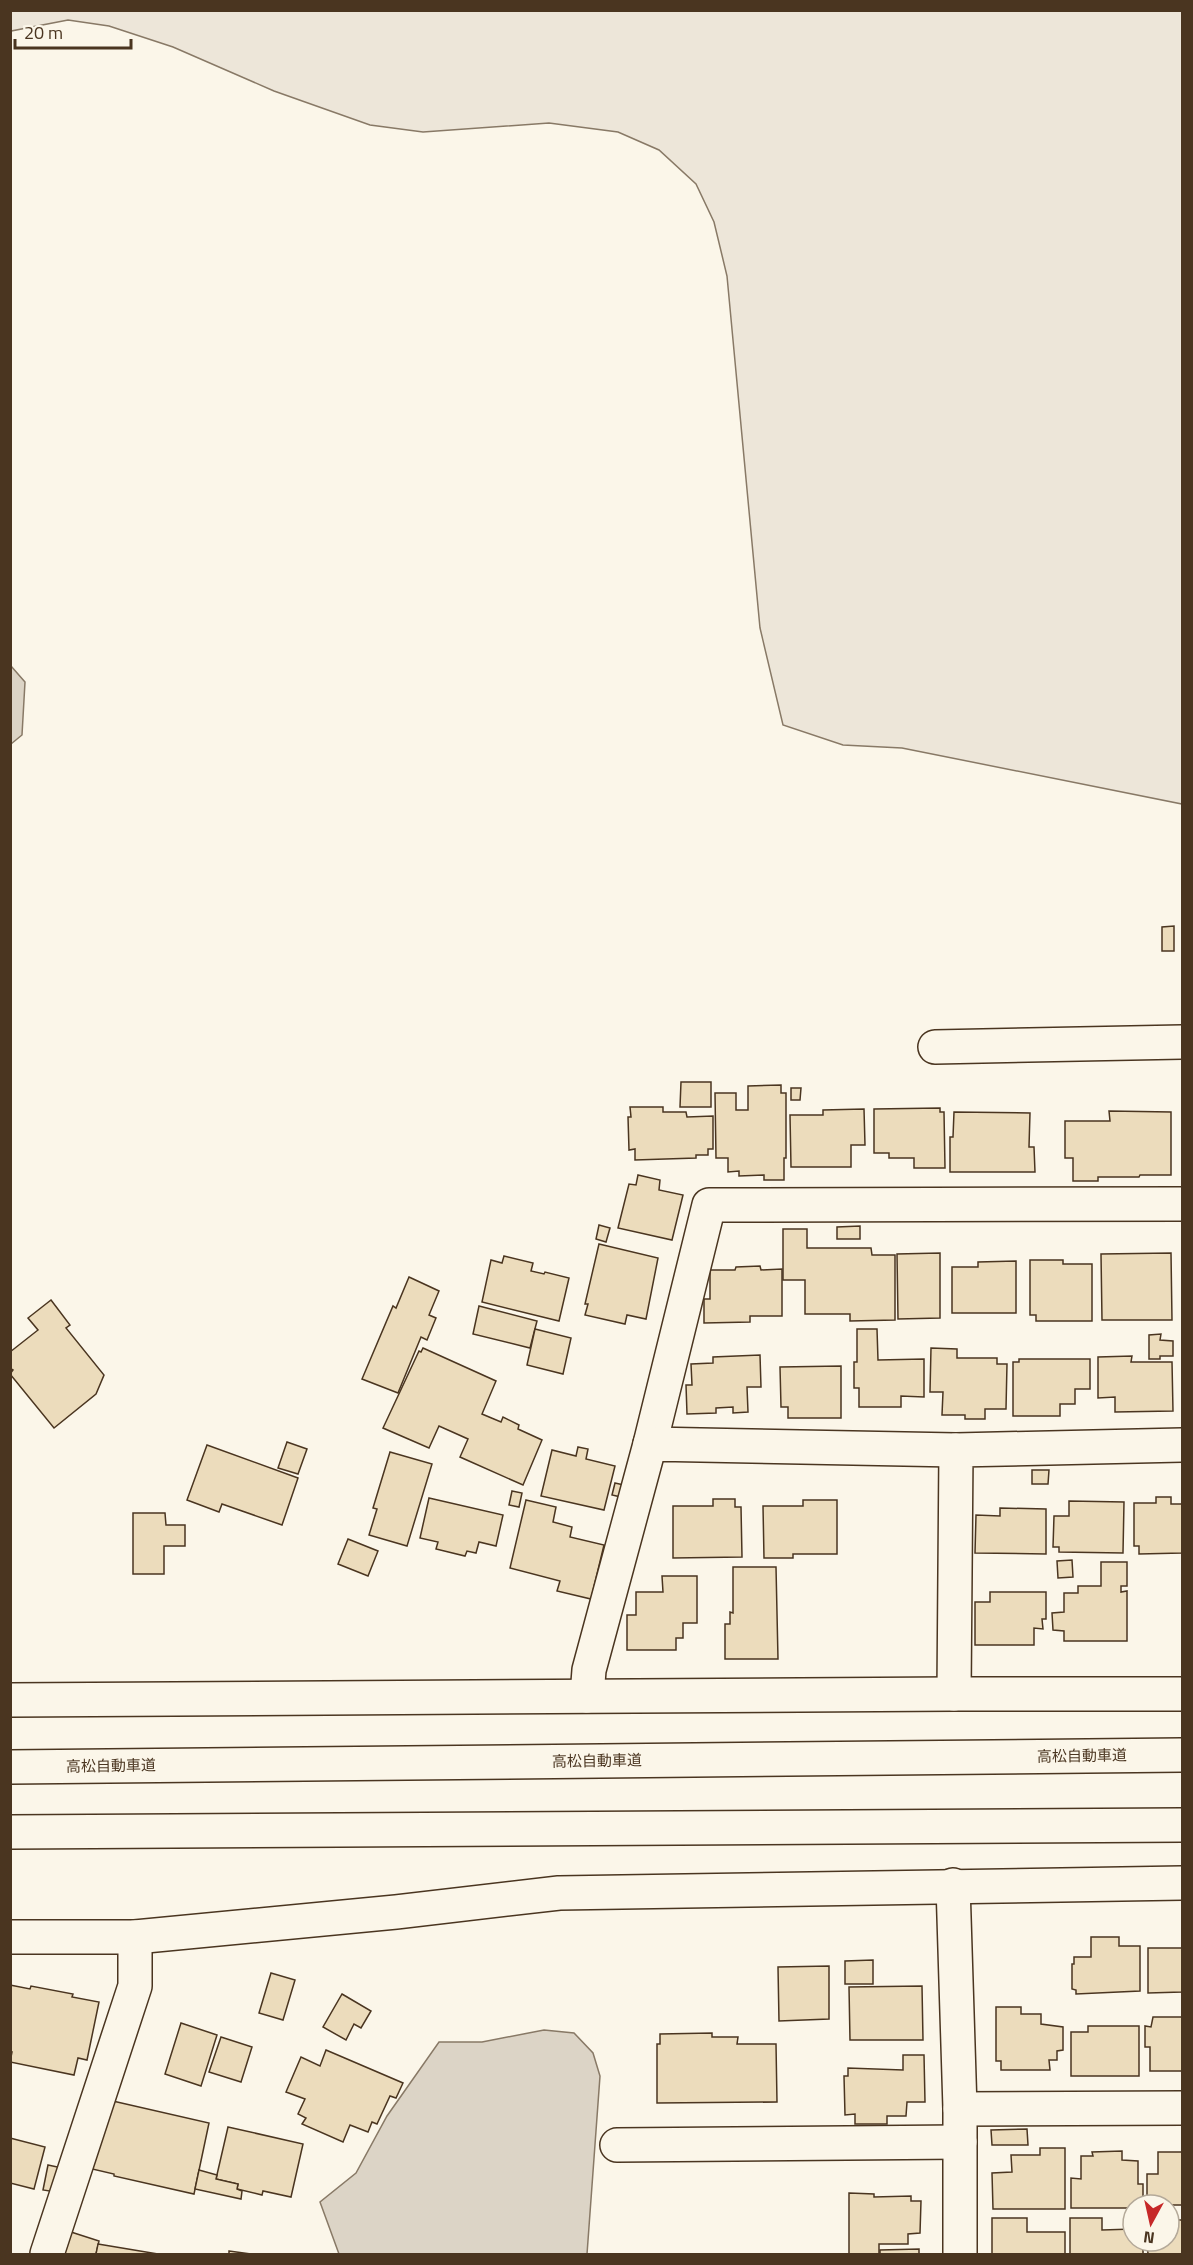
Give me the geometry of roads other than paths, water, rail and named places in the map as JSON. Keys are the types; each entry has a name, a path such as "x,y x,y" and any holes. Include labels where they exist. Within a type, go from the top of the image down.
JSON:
{"main road":[{"path":"935,1047 1182,1042"},
{"path":"587,1696 589,1670 650,1444 709,1205 1182,1204"},
{"path":"650,1444 956,1450 1182,1446"},
{"path":"954,1694 956,1450"},
{"path":"10,1700 1182,1694"},
{"name":"高松自動車道","path":"10,1767 1182,1755"},
{"path":"10,1832 1182,1825"},
{"path":"10,1937 135,1937 396,1912 559,1893 1182,1883"},
{"path":"953,1885 960,2109 960,2254"},
{"path":"46,2254 135,1986 135,1937"},
{"path":"960,2109 1182,2108"},
{"path":"617,2145 960,2142"}]}
